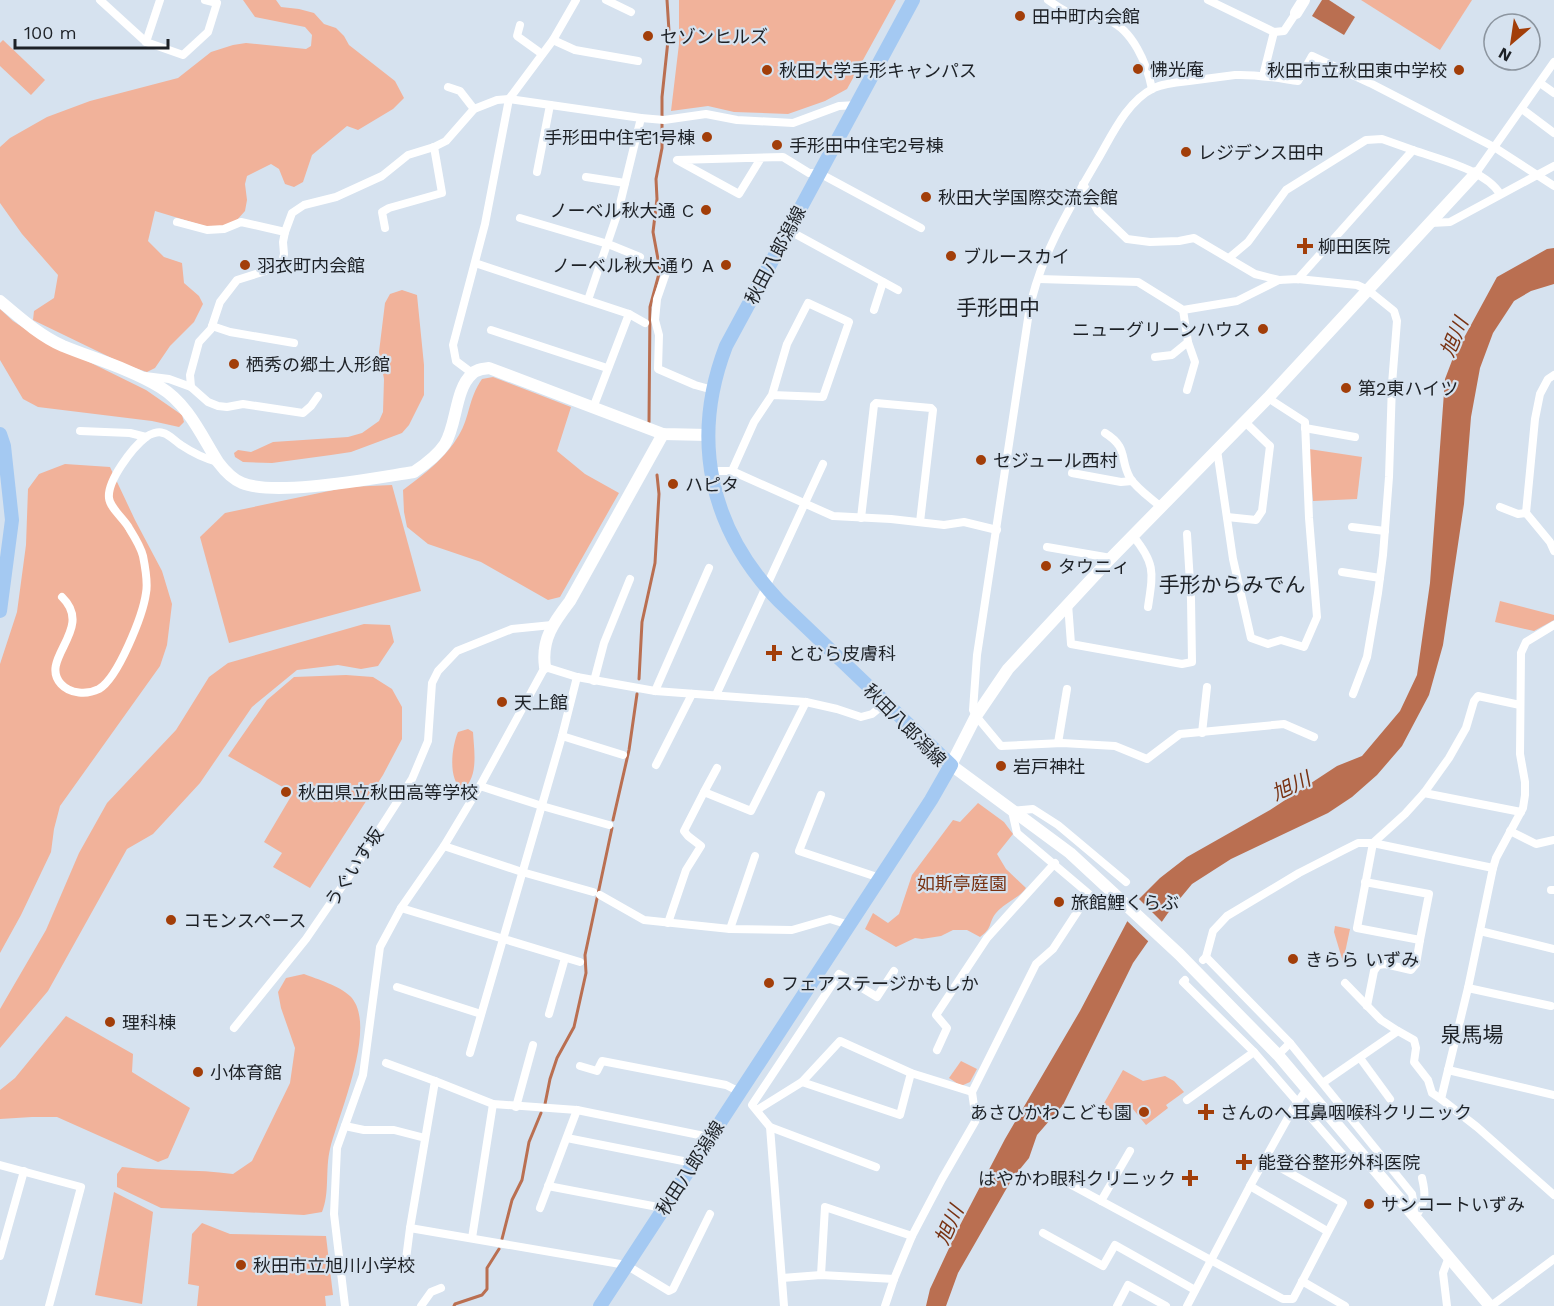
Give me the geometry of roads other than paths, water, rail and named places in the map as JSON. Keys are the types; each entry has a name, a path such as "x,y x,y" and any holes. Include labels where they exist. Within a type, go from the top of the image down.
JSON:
{"main road":[{"name":"秋田八郎潟線","path":"600,1306 931,800 951,765 884,704 765,587 741,554 727,528 711,471 708,435 713,390 729,340 913,0"},
{"path":"0,434 4,446 12,520 0,611"}],"street":[{"path":"100,0 146,42 183,56 208,32 217,3 205,0"},
{"path":"146,42 160,0"},
{"path":"472,373 456,361 453,345 485,224 509,99 553,40 576,0"},
{"path":"606,0 631,12"},
{"path":"1048,0 1065,12 1102,18 1118,25 1144,61 1152,89"},
{"path":"1208,0 1274,33 1284,31 1304,0"},
{"path":"520,25 517,36 542,54"},
{"path":"1263,76 1274,33"},
{"path":"553,40 575,50 638,61"},
{"path":"1314,737 1284,724 1180,734 1147,759 1115,746 1058,743 1001,746 975,716 973,704 977,655 1029,312 1039,279 1060,228 1083,184 1124,116 1152,89 1170,84 1236,75 1298,81 1312,56 1494,147 1554,186"},
{"path":"1554,62 1476,173 1268,398 1111,558 1008,669 975,716 951,765 1070,853 1174,950 1278,1054 1490,1306 1554,1259"},
{"path":"1540,83 1554,93"},
{"path":"448,87 460,91 474,109"},
{"path":"191,387 190,375 198,342 212,326 220,302 237,280 281,266 285,232 292,213 304,205 336,197 382,176 408,154 446,141 474,109 497,100 509,99 661,120 706,114 737,120 794,123 839,106 856,105"},
{"path":"537,172 550,105"},
{"path":"1522,109 1554,134"},
{"path":"588,300 608,244 641,118"},
{"path":"1229,258 1248,242 1286,190 1366,140 1382,139 1476,173 1496,186 1500,194"},
{"path":"385,228 382,212 442,193 434,147"},
{"path":"1298,279 1413,150"},
{"path":"761,158 739,194 677,160 783,157 809,172 819,173 921,228"},
{"path":"1431,223 1450,222 1554,166"},
{"path":"586,177 625,183"},
{"path":"1083,184 1098,211 1127,239 1170,242 1194,238 1255,274 1279,280 1298,279 1357,285 1368,290 1394,310 1396,321 1385,531 1380,578 1367,657 1353,694"},
{"path":"520,218 608,244 640,257"},
{"path":"177,222 207,230 224,229 241,222 285,232"},
{"path":"788,231 897,290"},
{"path":"475,263 629,314 645,322"},
{"path":"666,273 657,299 658,369 713,390"},
{"path":"1039,279 1138,282 1183,310 1237,301 1279,280"},
{"path":"874,310 883,282"},
{"path":"0,301 20,318 63,345 82,351 161,387 194,421 228,474 243,484 267,488 292,487 414,472 428,463 445,443 465,382 472,373 489,368 663,434 708,435"},
{"path":"732,471 754,422 772,395 787,344 808,303 849,322 823,397 772,395"},
{"path":"1183,310 1188,342 1195,362 1187,390"},
{"path":"593,408 629,314"},
{"path":"212,326 230,332 294,343"},
{"path":"491,330 607,368"},
{"path":"1155,357 1172,355 1188,342"},
{"path":"133,374 169,379 191,387 208,402 227,407 243,404 303,413 318,396"},
{"path":"1554,375 1548,379 1540,394 1535,419 1526,513 1554,550"},
{"path":"1217,450 1233,559 1251,638 1268,644 1281,640 1304,647 1317,617 1309,518 1305,422 1268,398"},
{"path":"861,518 876,402 933,410 920,522"},
{"path":"1227,517 1256,520 1262,511 1270,446 1245,422"},
{"path":"1305,428 1356,437"},
{"path":"80,431 130,433 146,437"},
{"path":"62,597 69,605 73,620 68,639 57,659 56,675 61,685 71,690 78,693 92,693 103,687 123,659 147,592 143,556 129,527 109,501 109,486 114,475 146,437 159,432 166,434 189,451 219,462"},
{"path":"1105,433 1114,438 1123,451 1125,467 1132,481 1162,508"},
{"path":"345,1306 334,1214 336,1148 363,1076 380,947 401,908 444,846 480,786 545,667 543,656 546,639 552,625 570,601 663,434"},
{"path":"716,695 823,464"},
{"path":"711,471 732,471 833,516 944,525 964,522 997,530"},
{"path":"1072,473 1121,482 1132,481"},
{"path":"1500,507 1518,514 1526,513"},
{"path":"1352,527 1385,531"},
{"path":"1068,604 1071,645 1182,664 1192,662 1187,534"},
{"path":"1133,536 1144,549 1152,566 1148,607"},
{"path":"1047,547 1111,558"},
{"path":"655,691 708,568"},
{"path":"1342,572 1380,578"},
{"path":"594,681 604,643 630,579"},
{"name":"うぐいす坂","path":"234,1028 306,939 412,778 428,741 432,683 438,671 457,651 512,629 552,625"},
{"path":"1442,1099 1468,988 1492,868 1521,812 1525,795 1520,754 1521,653 1526,642 1554,625"},
{"path":"545,667 594,681 655,691 806,702 861,717 872,714 884,704"},
{"path":"470,1053 577,677"},
{"path":"1202,733 1207,687"},
{"path":"1058,743 1067,689"},
{"path":"656,765 692,694"},
{"path":"1420,940 1357,928 1373,843 1424,793 1449,758 1466,728 1478,696 1520,705"},
{"path":"704,792 751,811 806,702"},
{"path":"562,736 623,755"},
{"path":"668,923 686,870 701,846 684,831 717,768"},
{"path":"480,786 609,825"},
{"path":"1424,793 1521,812"},
{"path":"821,795 800,852 879,878"},
{"path":"1012,811 1034,809 1058,825 1126,882"},
{"path":"885,1306 912,1236 976,1120 972,1092 1036,964 1053,949 1089,894 1017,833 1012,811"},
{"path":"1510,831 1536,844 1554,840"},
{"path":"1416,1216 1412,1194 1323,1082 1290,1043 1205,958 1213,931 1227,916 1299,873 1358,843 1373,843 1492,868"},
{"path":"444,846 596,893 644,920 730,929 792,930 830,919 849,925"},
{"path":"730,929 755,856"},
{"path":"937,1050 947,1028 936,1015 987,938 1055,863"},
{"path":"1365,882 1429,894 1416,964 1411,970 1385,964 1378,965 1374,971 1366,1006"},
{"path":"401,908 580,962"},
{"path":"1480,931 1554,949"},
{"path":"549,1014 565,958"},
{"path":"876,1167 770,1127 752,1105 839,974 877,997 894,971"},
{"path":"1185,980 1183,982 1254,1052 1351,1164 1368,1161"},
{"path":"1344,983 1382,1020 1414,1040 1416,1048 1414,1062 1428,1080 1432,1093 1442,1099 1554,1195"},
{"path":"397,987 481,1014"},
{"path":"1468,988 1551,1006"},
{"path":"1323,1082 1398,1031"},
{"path":"756,1110 802,1082 840,1041 911,1073 972,1092"},
{"path":"1278,1054 1290,1043"},
{"path":"516,1107 533,1045"},
{"path":"767,1052 781,1062"},
{"path":"1187,1100 1254,1052"},
{"path":"1360,1058 1390,1099"},
{"path":"580,1066 597,1071 602,1061 726,1085 740,1092"},
{"path":"386,1063 494,1104 577,1110 710,1137"},
{"path":"1448,1070 1554,1095"},
{"path":"802,1082 900,1116 911,1073"},
{"path":"405,1267 435,1081"},
{"path":"1187,1306 1250,1186 1307,1089"},
{"path":"472,1238 494,1104"},
{"path":"540,1208 577,1110"},
{"path":"345,1126 364,1130 394,1130 425,1138"},
{"path":"770,1127 784,1306"},
{"path":"567,1138 693,1163"},
{"path":"1101,1201 1130,1150"},
{"path":"1066,1182 1283,1299 1293,1299 1343,1203 1265,1159"},
{"path":"0,1165 81,1187 49,1306"},
{"path":"0,1256 24,1171"},
{"path":"1416,1216 1426,1195 1422,1178"},
{"path":"548,1186 663,1208"},
{"path":"1250,1186 1327,1231"},
{"path":"821,1275 825,1207 912,1236"},
{"path":"410,1228 626,1265 669,1291 673,1289 710,1214"},
{"path":"1043,1233 1103,1266 1115,1245 1195,1290"},
{"path":"1447,1306 1443,1273 1449,1257"},
{"path":"782,1278 821,1275 894,1279"},
{"path":"1302,1281 1346,1306"},
{"path":"1117,1306 1128,1285 1166,1306"},
{"path":"421,1306 431,1292 441,1288"}],"waterway":[{"path":"649,422 650,307 660,270 653,232 657,199 656,179 662,148 662,97 669,31 667,0"},
{"path":"639,679 642,622 655,563 659,494 657,475"},
{"path":"613,820 629,750 637,694"},
{"path":"545,1104 557,1058 574,1027 586,973 585,955 612,828"},
{"path":"502,1239 512,1200 522,1180 529,1142 541,1113"},
{"path":"454,1306 482,1295 487,1289 487,1268 499,1249"}],"place":[{"name":"田中町内会館","path":"1020,16"},
{"name":"セゾンヒルズ","path":"648,36"},
{"name":"怫光庵","path":"1138,69"},
{"name":"秋田大学手形キャンパス","path":"767,70"},
{"name":"秋田市立秋田東中学校","path":"1459,70"},
{"name":"手形田中住宅1号棟","path":"707,137"},
{"name":"手形田中住宅2号棟","path":"777,145"},
{"name":"レジデンス田中","path":"1186,152"},
{"name":"秋田大学国際交流会館","path":"926,197"},
{"name":"ノーベル秋大通 C","path":"706,210"},
{"name":"柳田医院","path":"1305,246"},
{"name":"ブルースカイ","path":"951,256"},
{"name":"羽衣町内会館","path":"245,265"},
{"name":"ノーベル秋大通り A","path":"726,265"},
{"name":"ニューグリーンハウス","path":"1263,329"},
{"name":"栖秀の郷土人形館","path":"234,364"},
{"name":"第2東ハイツ","path":"1346,388"},
{"name":"セジュール西村","path":"981,460"},
{"name":"ハピタ","path":"673,484"},
{"name":"タウニィ","path":"1046,566"},
{"name":"とむら皮膚科","path":"774,653"},
{"name":"天上館","path":"502,702"},
{"name":"岩戸神社","path":"1001,766"},
{"name":"秋田県立秋田高等学校","path":"286,792"},
{"name":"旅館鯉くらぶ","path":"1059,902"},
{"name":"コモンスペース","path":"171,920"},
{"name":"きらら いずみ","path":"1293,959"},
{"name":"フェアステージかもしか","path":"769,983"},
{"name":"理科棟","path":"110,1022"},
{"name":"小体育館","path":"198,1072"},
{"name":"あさひかわこども園","path":"1144,1112"},
{"name":"さんのへ耳鼻咽喉科クリニック","path":"1206,1112"},
{"name":"能登谷整形外科医院","path":"1244,1162"},
{"name":"はやかわ眼科クリニック","path":"1190,1178"},
{"name":"サンコートいずみ","path":"1369,1204"},
{"name":"秋田市立旭川小学校","path":"241,1265"}],"district":[{"name":"手形田中","path":"998,307"},
{"name":"手形からみでん","path":"1232,584"},
{"name":"泉馬場","path":"1472,1034"}],"water label":[{"name":"旭川","path":"1454,337"},
{"name":"旭川","path":"1291,786"},
{"name":"旭川","path":"949,1225"}],"park label":[{"name":"如斯亭庭園","path":"962,883"}]}
